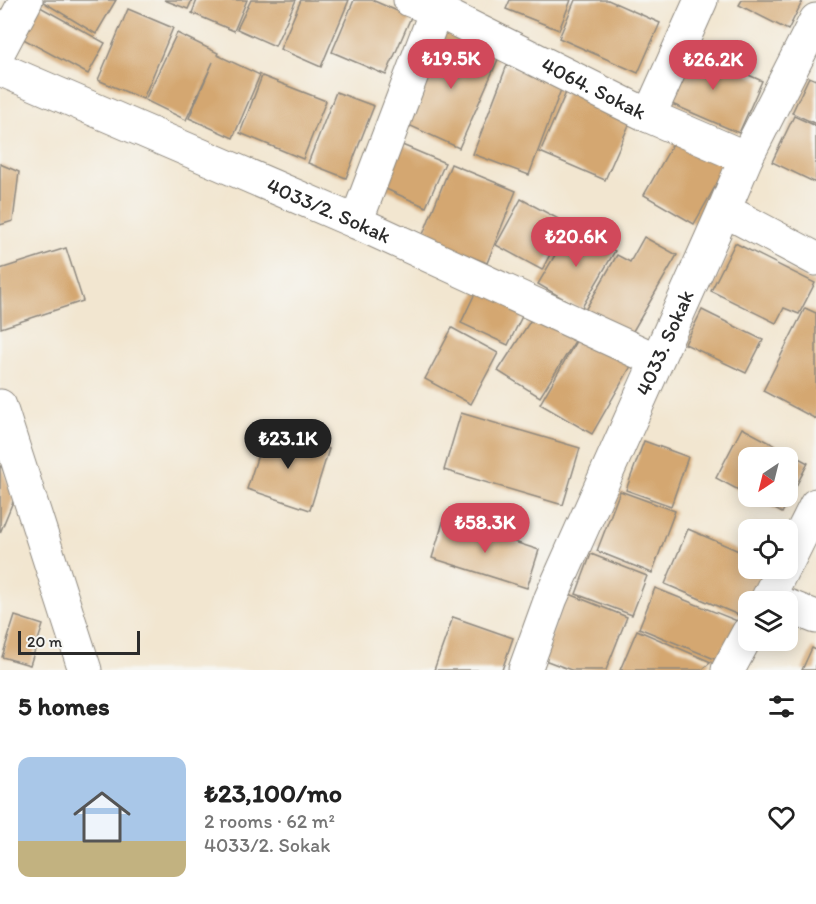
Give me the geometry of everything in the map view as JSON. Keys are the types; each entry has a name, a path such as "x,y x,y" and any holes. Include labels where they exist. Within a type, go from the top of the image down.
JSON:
{"street":[{"path":"0,49 26,0"},
{"path":"649,116 701,0"},
{"path":"356,222 429,3"},
{"name":"4064. Sokak","path":"429,3 649,116 746,158"},
{"name":"4033. Sokak","path":"525,670 551,598 746,158 816,20"},
{"name":"4033/2. Sokak","path":"0,69 356,222 656,360"},
{"path":"724,210 816,259"},
{"path":"0,406 85,670"},
{"path":"798,541 816,505"},
{"path":"798,610 816,617"},
{"path":"728,670 738,651"}],"building":[{"path":"40,0 116,0 96,34"},
{"path":"164,0 192,0 188,9"},
{"path":"197,0 247,0 234,31 192,13"},
{"path":"251,0 296,0 275,46 237,29"},
{"path":"301,0 349,0 321,67 280,49"},
{"path":"354,0 372,0 411,17 386,75 332,52"},
{"path":"510,0 571,0 559,30 506,9"},
{"path":"575,0 608,0 660,23 638,73 559,38"},
{"path":"742,0 803,0 788,30 739,5"},
{"path":"33,3 105,43 88,74 16,35"},
{"path":"128,9 173,28 143,99 98,80"},
{"path":"443,31 499,57 459,148 402,122"},
{"path":"177,33 260,75 233,138 189,118 213,62 186,120 145,100"},
{"path":"688,48 762,81 739,133 665,101"},
{"path":"507,65 562,87 529,175 473,154"},
{"path":"262,76 326,101 303,159 240,133"},
{"path":"809,77 816,80 816,124 792,113"},
{"path":"567,90 632,118 605,180 540,152"},
{"path":"336,92 374,106 346,178 308,163"},
{"path":"794,116 816,126 816,183 772,162"},
{"path":"679,133 729,162 694,224 644,195"},
{"path":"395,142 445,163 426,207 377,185"},
{"path":"0,164 19,172 13,221 0,225"},
{"path":"451,164 516,191 487,263 422,237"},
{"path":"521,199 566,223 542,270 496,245"},
{"path":"572,226 615,251 581,309 538,284"},
{"path":"644,237 677,255 629,338 584,312 617,255 630,262"},
{"path":"735,243 815,283 799,314 784,308 776,323 711,291"},
{"path":"66,248 83,301 1,328 0,269"},
{"path":"478,287 525,310 508,345 461,323"},
{"path":"805,308 816,313 816,419 763,391"},
{"path":"702,310 763,340 746,373 685,344"},
{"path":"536,312 577,338 540,397 498,371"},
{"path":"452,328 498,353 471,404 425,379"},
{"path":"579,336 631,366 592,434 540,404"},
{"path":"461,413 580,448 563,505 444,470"},
{"path":"742,428 778,447 738,447 738,490 716,478"},
{"path":"266,430 329,449 310,510 247,489"},
{"path":"644,441 688,457 671,506 626,490"},
{"path":"798,458 808,463 798,482"},
{"path":"0,466 14,499 0,533"},
{"path":"620,491 675,511 652,573 597,551"},
{"path":"771,507 785,507 782,513"},
{"path":"444,519 539,550 527,588 432,558"},
{"path":"688,529 738,551 738,579 767,579 763,591 738,591 738,615 665,584"},
{"path":"591,554 647,576 632,615 576,594"},
{"path":"655,588 738,621 738,625 717,660 639,628"},
{"path":"567,593 627,617 606,670 571,670 542,659"},
{"path":"15,616 43,625 30,665 2,657"},
{"path":"453,617 513,638 502,670 434,670"},
{"path":"637,630 711,662 702,670 620,670"},
{"path":"812,648 816,650 816,670 802,670"}]}
